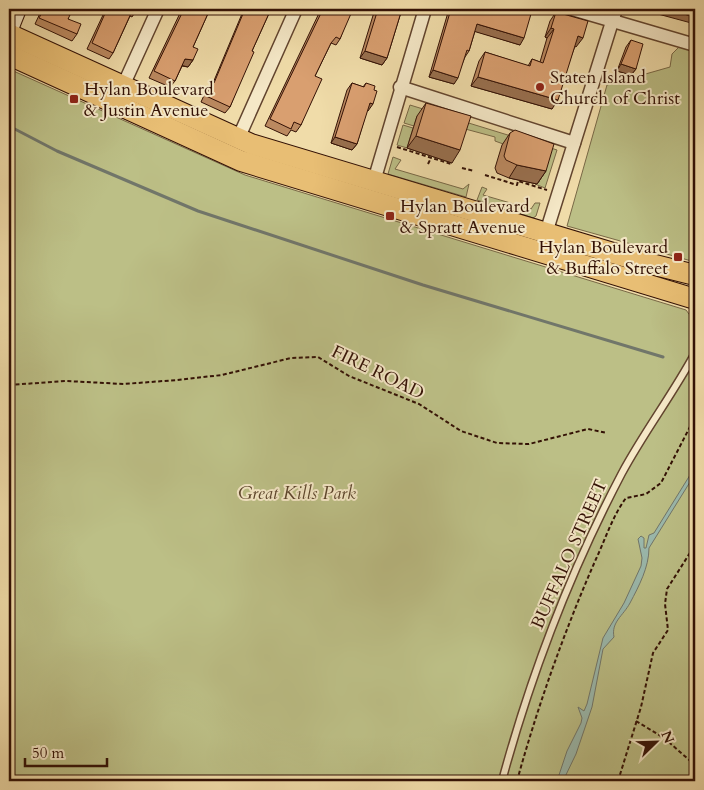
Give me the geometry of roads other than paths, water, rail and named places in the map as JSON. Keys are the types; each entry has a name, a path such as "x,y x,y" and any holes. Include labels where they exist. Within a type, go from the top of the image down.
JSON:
{"main road":[{"path":"9,34 238,139 642,262 695,276"},
{"path":"9,55 241,161 695,299"}],"street":[{"path":"9,29 17,9"},
{"path":"123,86 158,9"},
{"path":"238,139 296,9"},
{"path":"374,181 424,9"},
{"path":"572,9 614,15 695,45"},
{"path":"546,233 614,15"},
{"path":"400,87 574,142"}],"lane":[{"name":"BUFFALO STREET","path":"502,781 538,663 590,537 624,472 695,353"}],"waterway":[{"path":"9,126 57,151 198,211 423,285 663,357"}],"place":[{"name":"Staten Island Church of Christ","path":"540,87"},
{"name":"Hylan Boulevard & Justin Avenue","path":"74,99"},
{"name":"Hylan Boulevard & Spratt Avenue","path":"390,216"},
{"name":"Hylan Boulevard & Buffalo Street","path":"678,257"}],"park label":[{"name":"Great Kills Park","path":"297,493"}]}
